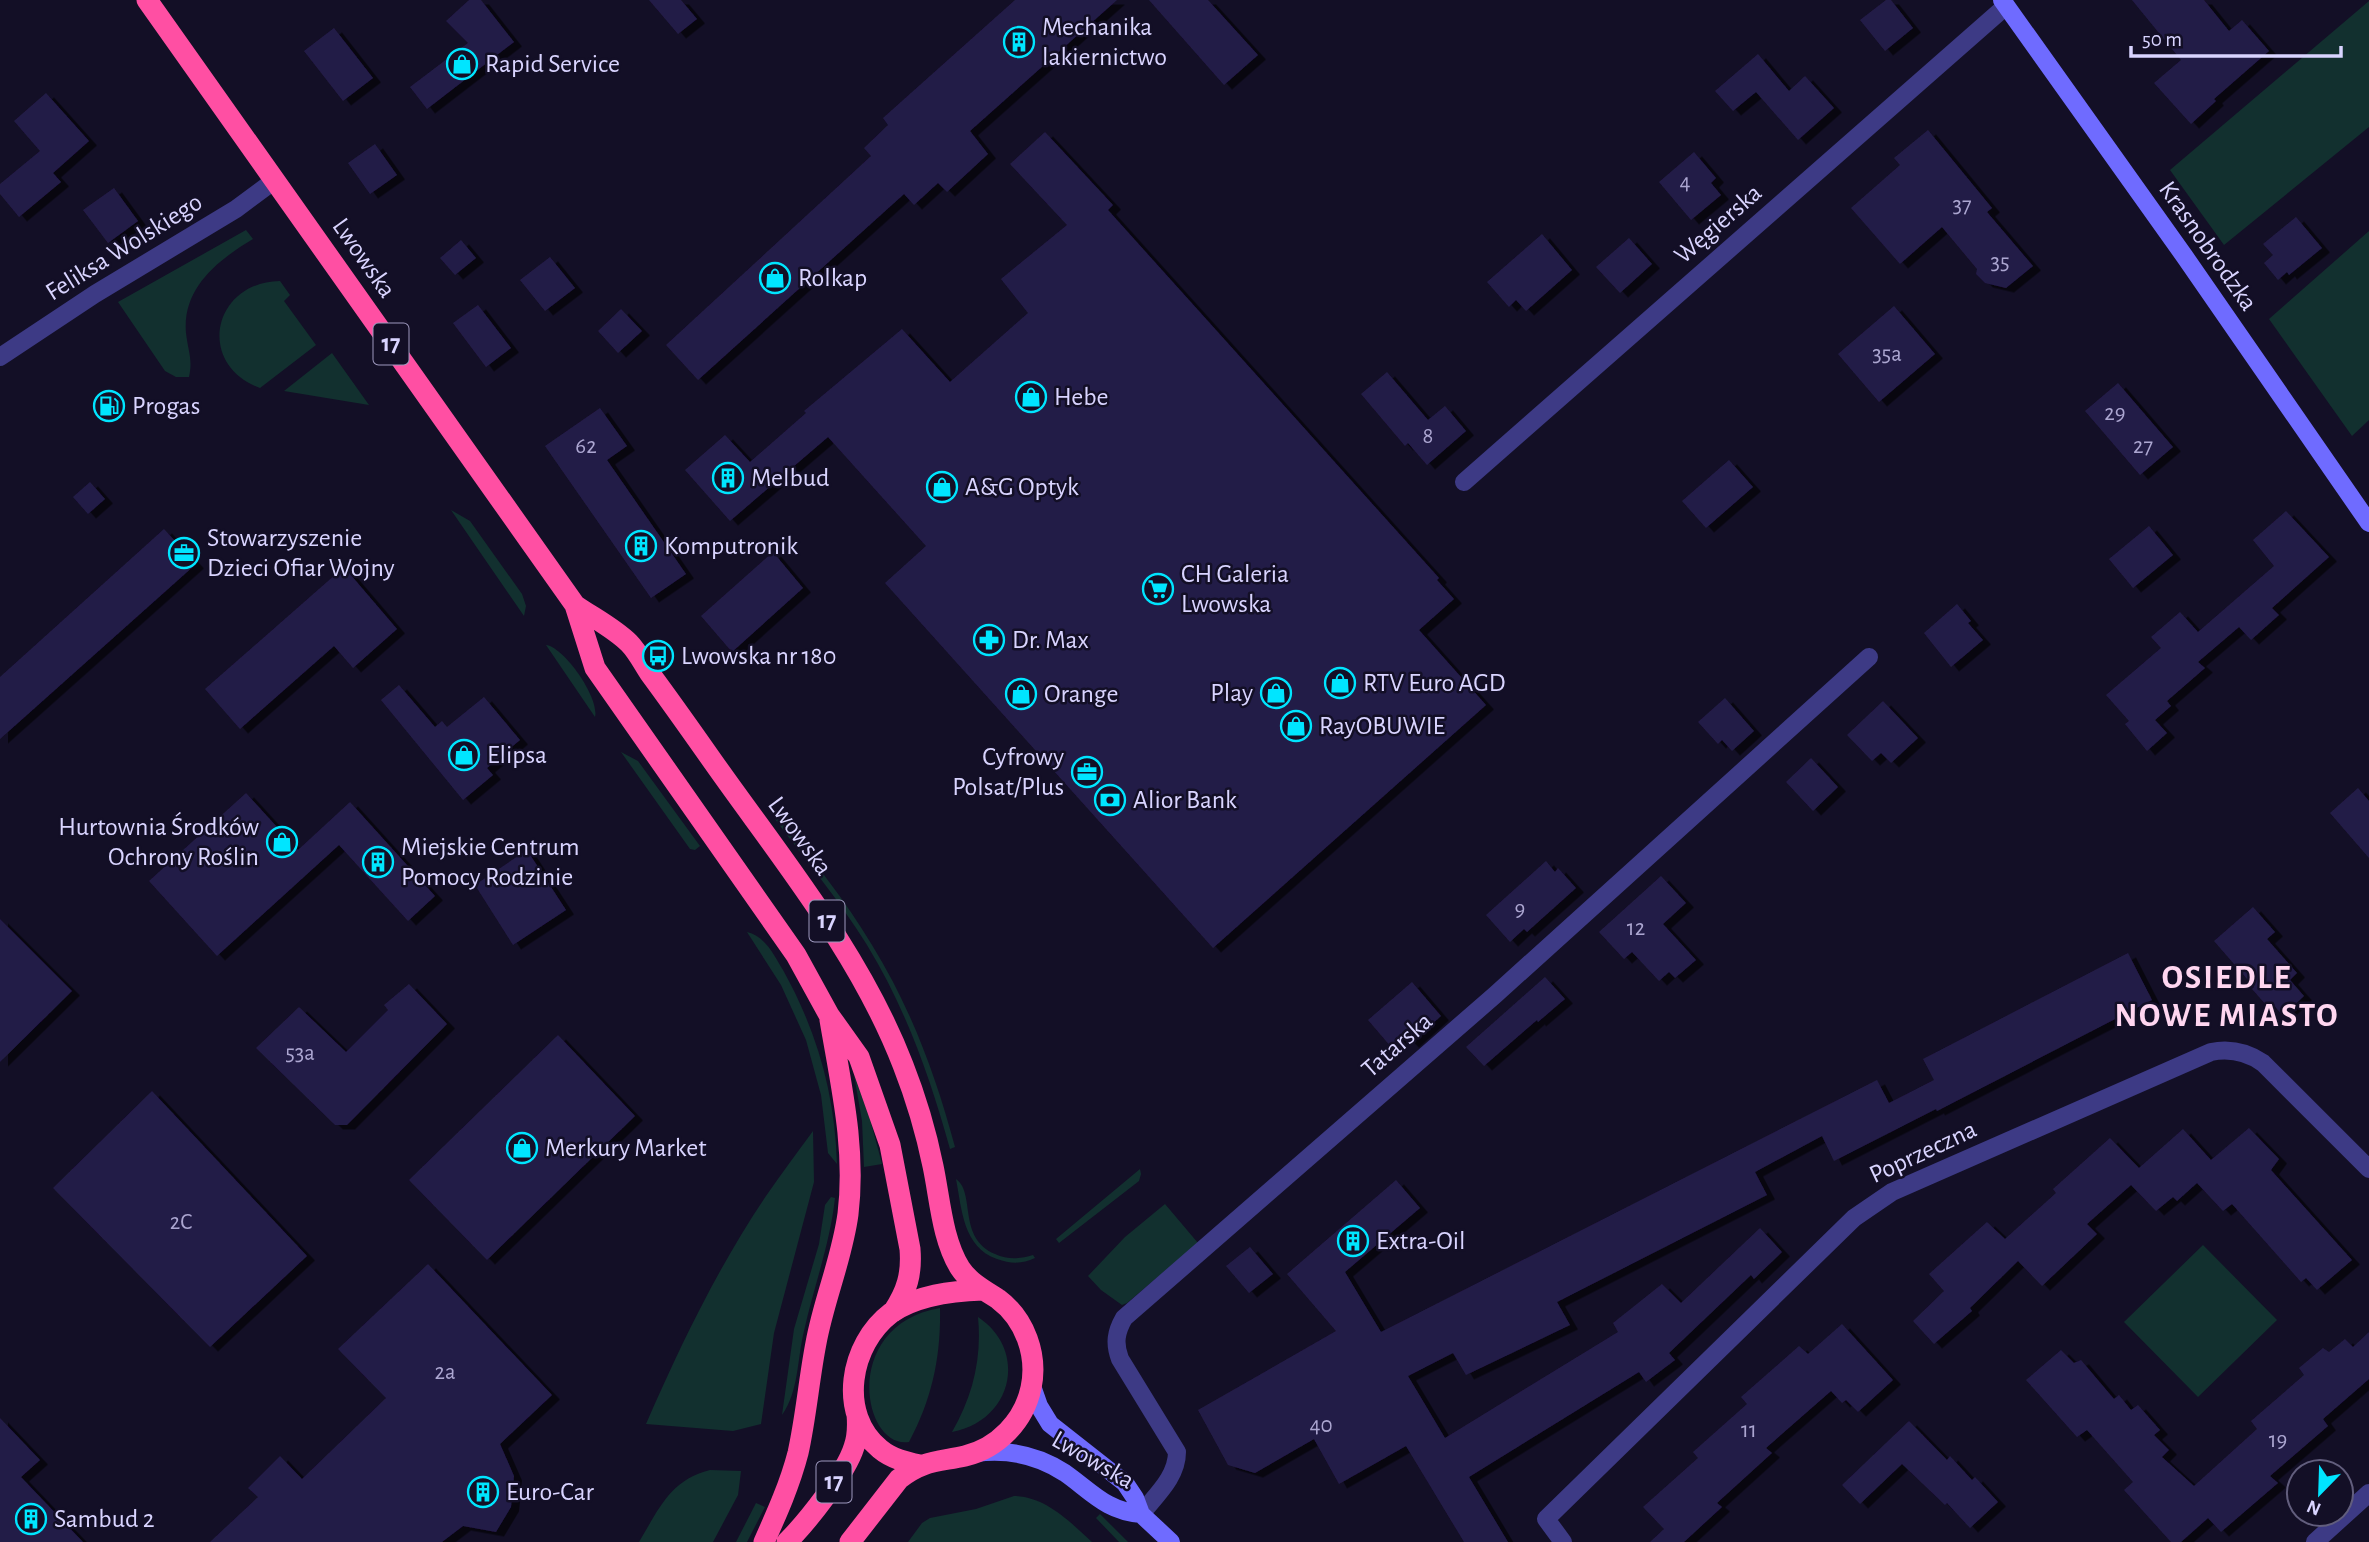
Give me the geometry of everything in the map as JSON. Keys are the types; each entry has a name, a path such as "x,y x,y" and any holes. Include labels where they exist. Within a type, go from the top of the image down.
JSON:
{"highway":[{"name":"17","path":"147,0 276,182"},
{"name":"Lwowska","path":"276,182 575,605 594,667 796,955 829,1015 859,1057 881,1115 896,1175 911,1267 909,1283 893,1312"},
{"name":"Lwowska","path":"575,605 629,643 821,912 859,972 890,1034 915,1100 926,1133 947,1236 959,1267 983,1290"},
{"path":"764,1542 797,1454 817,1337 848,1215 849,1125 829,1015"},
{"name":"17","path":"787,1542 846,1466 853,1450 858,1432 853,1384 859,1356 872,1331 893,1312 932,1296 983,1290 1007,1307 1025,1333 1033,1364 1032,1386 1023,1411 1008,1432 987,1448 920,1465 899,1479 849,1542"},
{"name":"17","path":"857,1412 879,1448 891,1457 920,1465"}],"street":[{"name":"Węgierska","path":"1464,482 2004,3"},
{"name":"Krasnobrodzka","path":"2004,3 2185,257 2369,523"},
{"name":"Feliksa Wolskiego","path":"0,357 95,294 276,182"},
{"name":"Tatarska","path":"1141,1514 1172,1475 1177,1464 1177,1452 1120,1359 1116,1338 1125,1318 1495,995 1869,657"},
{"name":"Poprzeczna","path":"1563,1542 1546,1519 1854,1218 1892,1192 2211,1052 2222,1050 2243,1053 2263,1063 2369,1168"},
{"name":"Lwowska","path":"1032,1386 1039,1406 1050,1424 1125,1483 1141,1514 1171,1542"},
{"name":"Lwowska","path":"975,1453 1006,1452 1037,1458 1065,1473 1107,1506 1124,1513 1141,1514"},
{"path":"2315,1542 2369,1493"}],"green space":[{"path":"2369,1 2369,127 2224,245 2170,170"},
{"path":"246,230 253,239 215,266 196,289 186,317 189,377 176,377 165,371 118,302"},
{"path":"2369,231 2369,420 2352,436 2269,319"},
{"path":"280,281 290,295 284,301 316,345 260,388 239,377 226,361 220,344 220,326 227,309 239,295 257,285"},
{"path":"332,353 369,405 284,391"},
{"path":"451,510 470,521 522,594 526,606 524,616"},
{"path":"546,645 562,654 579,675 592,698 595,717"},
{"path":"621,752 638,761 700,846 695,850 690,849"},
{"path":"775,819 782,819 828,881 886,969 921,1043 940,1094 955,1147 950,1149 916,1044 881,969 846,913"},
{"path":"747,932 764,942 772,952 806,1016 828,1088 837,1164 828,1153 821,1095 806,1040 781,985"},
{"path":"854,1075 882,1164 864,1167 862,1121"},
{"path":"813,1131 814,1182 774,1333 761,1424 733,1431 646,1424 686,1336 716,1279 748,1223"},
{"path":"1140,1169 1139,1181 1059,1243 1056,1239"},
{"path":"956,1179 965,1194 971,1227 983,1247 1005,1257 1033,1255 1035,1258 1007,1262 977,1246 966,1226"},
{"path":"831,1197 835,1198 829,1232 804,1331 795,1385 782,1415 794,1329 819,1244 825,1205"},
{"path":"1165,1204 1198,1243 1122,1305 1101,1290 1088,1276 1125,1237"},
{"path":"2203,1245 2277,1320 2198,1397 2124,1322"},
{"path":"940,1308 937,1361 924,1410 909,1442 893,1439 880,1427 872,1408 869,1384 874,1360 886,1337 908,1319"},
{"path":"978,1317 994,1331 1004,1348 1008,1365 1007,1383 1000,1400 989,1414 972,1425 952,1432 971,1391 979,1347"},
{"path":"710,1470 741,1471 738,1495 713,1542 639,1542 675,1488"},
{"path":"1014,1496 1026,1497 1047,1505 1092,1542 908,1542 922,1523 930,1518 976,1509"},
{"path":"756,1503 765,1507 747,1542 736,1542"},
{"path":"1100,1514 1128,1542 1119,1542 1096,1518"}],"building":[{"name":"Rapid Service","path":"469,0 481,0 514,42 427,109 410,87 468,43 446,21"},
{"path":"649,0 681,0 697,19 678,34"},
{"path":"1015,0 1117,0 970,131 988,154 947,192 938,183 914,205 904,194 698,380 666,345 871,156 864,148 888,125 883,118"},
{"path":"1149,0 1208,0 1258,55 1224,85"},
{"path":"1886,0 1891,0 1913,28 1885,51 1860,20"},
{"path":"2132,0 2204,0 2229,31 2242,20 2269,51 2214,99 2216,101 2191,124 2154,83 2181,60"},
{"path":"334,28 373,78 343,101 304,51"},
{"path":"1758,54 1789,91 1805,76 1834,108 1798,140 1756,92 1733,111 1715,91"},
{"path":"46,93 89,141 53,173 61,182 19,217 0,194 0,184 40,151 14,121"},
{"path":"1928,130 1992,208 1987,212 2033,266 2006,288 1985,283 1976,274 1977,269 1942,227 1900,264 1851,208 1900,165 1894,158"},
{"name":"CH Galeria Lwowska","path":"1045,132 1113,205 1108,210 1439,578 1437,580 1454,599 1419,630 1486,705 1213,948 885,583 926,546 828,437 730,521 685,470 725,435 750,462 806,413 804,411 902,329 950,382 1028,313 1001,279 1067,225 1010,164"},
{"path":"375,144 397,175 370,194 348,163"},
{"path":"1694,152 1716,178 1711,183 1721,195 1691,220 1659,182"},
{"path":"114,188 138,221 108,243 83,210"},
{"path":"2296,217 2322,248 2289,275 2287,272 2278,280 2264,263 2273,255 2263,244"},
{"path":"1542,234 1572,270 1526,311 1516,300 1509,307 1487,282"},
{"path":"1629,238 1652,264 1620,293 1596,267"},
{"path":"461,240 476,258 455,275 440,258"},
{"path":"550,257 575,288 545,311 520,280"},
{"path":"478,305 511,348 486,367 453,323"},
{"path":"1894,306 1935,354 1879,402 1838,354"},
{"path":"621,309 642,331 618,353 598,331"},
{"path":"1387,372 1428,420 1445,406 1466,431 1427,465 1408,443 1405,446 1361,394"},
{"path":"2118,383 2173,447 2140,475 2085,411"},
{"path":"600,408 627,446 607,460 686,574 651,598 545,446"},
{"path":"1729,460 1753,487 1706,528 1682,501"},
{"path":"90,482 105,499 88,514 73,497"},
{"path":"2286,511 2329,557 2272,608 2279,615 2251,640 2239,627 2198,662 2205,668 2167,701 2171,706 2155,720 2167,733 2147,751 2125,724 2129,721 2106,695 2161,648 2151,637 2180,612 2198,632 2274,566 2253,540"},
{"path":"2149,526 2173,555 2133,588 2109,559"},
{"path":"164,529 196,564 0,739 0,677"},
{"path":"773,552 803,588 732,652 701,616"},
{"path":"344,567 397,629 353,668 334,646 240,729 205,689"},
{"path":"1957,604 1971,621 1968,623 1983,640 1951,667 1924,633"},
{"name":"Elipsa","path":"399,685 435,727 442,721 447,727 484,697 520,740 487,768 493,775 463,800 381,700"},
{"path":"1725,698 1754,731 1732,751 1722,740 1718,744 1698,722"},
{"path":"1883,701 1918,738 1891,763 1881,753 1872,761 1847,735"},
{"path":"1811,758 1838,787 1813,811 1786,782"},
{"path":"2358,788 2369,801 2369,858 2330,813"},
{"path":"246,793 298,850 350,802 435,896 408,921 339,845 217,956 149,881"},
{"path":"527,850 566,910 513,945 475,885"},
{"path":"1546,861 1555,872 1558,868 1576,888 1527,932 1524,929 1510,942 1486,915"},
{"path":"1661,876 1686,903 1663,924 1696,960 1675,978 1669,972 1659,981 1632,952 1624,959 1599,932"},
{"path":"2253,907 2275,932 2267,939 2297,973 2290,980 2304,996 2283,1016 2271,1002 2267,1006 2214,941"},
{"path":"0,919 72,991 0,1062"},
{"path":"2128,953 2152,1000 1834,1161 1822,1136 1755,1172 1767,1195 1557,1302 1570,1325 1466,1375 1453,1353 1408,1376 1445,1438 1618,1332 1613,1323 1662,1284 1681,1303 1760,1228 1782,1252 1754,1279 1751,1275 1669,1353 1675,1360 1646,1382 1639,1372 1469,1477 1508,1542 1464,1542 1406,1446 1339,1484 1314,1439 1255,1473 1228,1465 1198,1410 1336,1331 1287,1274 1396,1180 1420,1208 1345,1272 1381,1332 1877,1080 1889,1103 1934,1080 1923,1059"},
{"path":"1545,977 1565,999 1484,1066 1466,1047"},
{"path":"1412,982 1441,1016 1411,1043 1405,1037 1392,1048 1368,1020"},
{"path":"409,984 447,1024 347,1125 335,1125 256,1048 299,1007 346,1052 388,1010 384,1005"},
{"name":"Merkury Market","path":"558,1035 635,1116 487,1260 409,1180"},
{"path":"152,1091 307,1256 210,1347 53,1188"},
{"path":"2249,1128 2279,1159 2271,1170 2352,1260 2317,1290 2306,1278 2301,1282 2232,1204 2223,1211 2197,1183 2177,1201 2173,1197 2156,1211 2131,1185 2087,1224 2097,1234 2042,1286 2018,1261 1970,1308 1972,1311 1934,1344 1913,1321 1944,1291 1929,1274 1987,1222 2005,1239 2056,1193 2053,1189 2110,1138 2139,1168 2183,1129 2211,1160"},
{"path":"1250,1247 1273,1274 1249,1293 1226,1266"},
{"path":"428,1264 552,1395 500,1444 514,1476 511,1507 496,1532 463,1526 442,1542 210,1542 258,1497 248,1488 280,1456 302,1479 386,1398 338,1349"},
{"path":"1842,1324 1893,1380 1858,1412 1846,1400 1842,1403 1831,1391 1766,1448 1772,1453 1717,1503 1722,1507 1684,1542 1650,1542 1664,1529 1643,1507 1698,1458 1693,1452 1747,1404 1741,1397 1799,1346 1808,1354"},
{"path":"2369,1332 2369,1379 2323,1419 2328,1426 2291,1458 2285,1458 2285,1463 2270,1476 2278,1483 2221,1532 2208,1518 2181,1542 2171,1542 2124,1490 2133,1482 2087,1430 2077,1437 2026,1380 2061,1350 2074,1363 2081,1360 2114,1399 2119,1395 2131,1410 2138,1405 2160,1430 2154,1435 2169,1450 2162,1457 2194,1486 2257,1429 2251,1421 2304,1375 2299,1368 2323,1348 2329,1352 2345,1339 2353,1347"},
{"name":"Sambud 2","path":"0,1418 40,1460 21,1477 83,1542 0,1542"},
{"path":"1909,1421 1947,1460 1950,1456 1972,1480 1975,1477 1998,1502 1970,1528 1947,1503 1945,1505 1902,1464 1860,1504 1842,1485"}],"place":[{"name":"Mechanika lakiernictwo","path":"1019,42"},
{"name":"Rapid Service","path":"462,64"},
{"name":"Rolkap","path":"775,278"},
{"name":"Hebe","path":"1031,397"},
{"name":"Progas","path":"109,406"},
{"name":"Melbud","path":"728,478"},
{"name":"A&G Optyk","path":"942,487"},
{"name":"Komputronik","path":"641,546"},
{"name":"Stowarzyszenie Dzieci Ofiar Wojny","path":"184,553"},
{"name":"CH Galeria Lwowska","path":"1158,589"},
{"name":"Dr. Max","path":"989,640"},
{"name":"Lwowska nr 180","path":"658,656"},
{"name":"RTV Euro AGD","path":"1340,683"},
{"name":"Play","path":"1276,693"},
{"name":"Orange","path":"1021,694"},
{"name":"RayOBUWIE","path":"1296,726"},
{"name":"Elipsa","path":"464,755"},
{"name":"Cyfrowy Polsat/Plus","path":"1087,772"},
{"name":"Alior Bank","path":"1110,800"},
{"name":"Hurtownia Środków Ochrony Roślin","path":"282,842"},
{"name":"Miejskie Centrum Pomocy Rodzinie","path":"378,862"},
{"name":"Merkury Market","path":"522,1148"},
{"name":"Extra-Oil","path":"1353,1241"},
{"name":"Euro-Car","path":"483,1492"},
{"name":"Sambud 2","path":"31,1519"}],"district":[{"name":"OSIEDLE NOWE MIASTO","path":"2227,997"}]}
